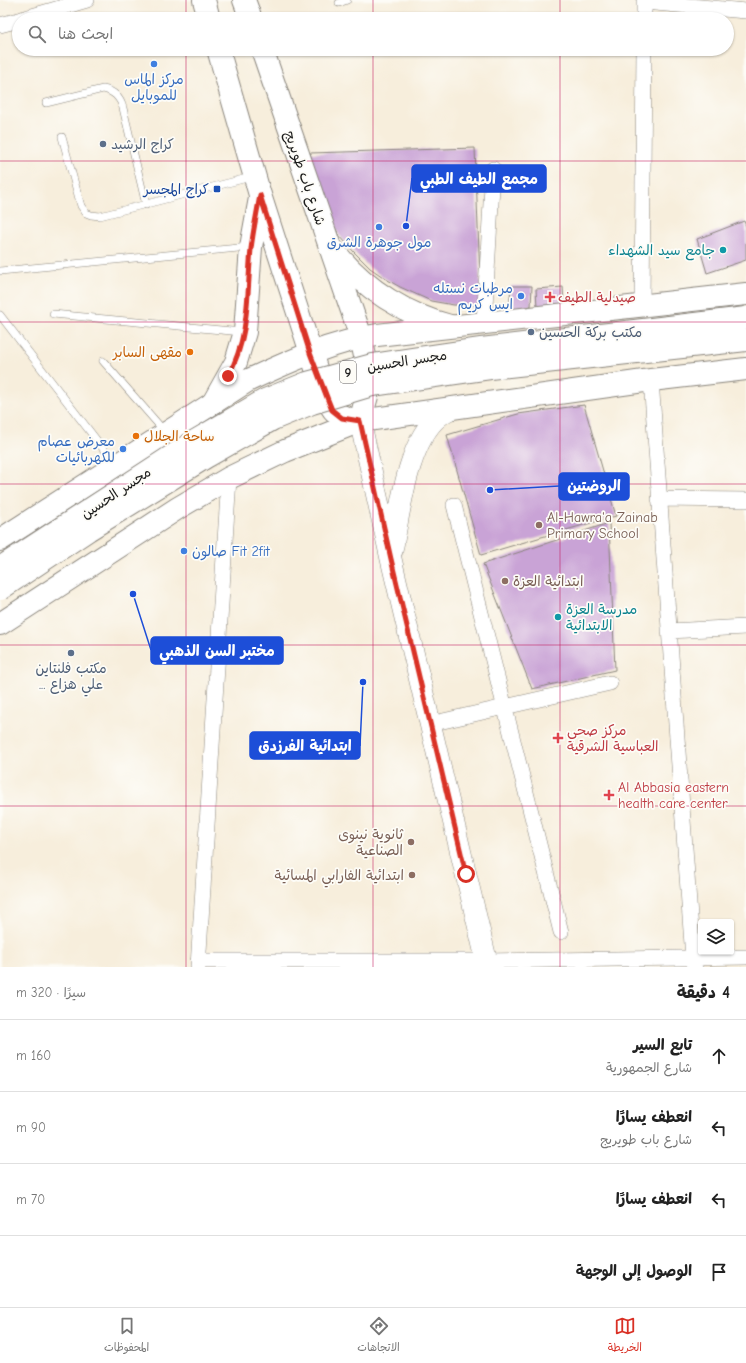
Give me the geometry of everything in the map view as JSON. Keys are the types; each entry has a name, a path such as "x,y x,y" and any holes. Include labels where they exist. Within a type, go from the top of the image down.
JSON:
{"main road":[{"path":"204,0 207,12"},
{"path":"244,0 248,12"},
{"path":"220,56 310,353 324,390 332,410 342,418 360,421"},
{"name":"شارع باب طويريج","path":"264,56 326,240 361,337 366,361 367,396 360,421"},
{"path":"213,403 236,362 245,332 251,247 258,185"},
{"path":"326,240 343,261 372,289 406,310 434,322 450,326"},
{"path":"0,540 249,380 310,353 361,337 746,294"},
{"name":"مجسر الحسين","path":"0,568 195,441 265,400 307,383 372,366 418,358 489,348 746,318"},
{"name":"مجسر الحسين","path":"0,589 88,530 206,457 273,419 312,403 372,385 475,370 746,340"},
{"path":"0,624 178,508 229,478 285,451 360,421 651,380 746,369"},
{"path":"391,559 405,488 414,454 430,425 440,415 452,408"},
{"path":"360,421 391,559 487,964"}],"street":[{"path":"45,12 87,0"},
{"path":"644,12 644,1 746,11"},
{"path":"0,25 12,21"},
{"path":"642,305 644,56"},
{"path":"484,323 493,169"},
{"path":"651,380 694,962"},
{"path":"229,478 198,964 694,962 746,957"},
{"path":"660,499 746,500"},
{"path":"454,505 561,932"},
{"path":"669,631 746,627"},
{"path":"430,724 610,682"}],"lane":[{"path":"339,3 347,0"},
{"path":"46,102 103,89 108,90 119,97 123,108 146,205"},
{"path":"62,137 80,206 86,213 95,216 146,205 258,185"},
{"path":"0,271 251,247"},
{"path":"0,314 116,466"},
{"path":"54,314 245,332"},
{"path":"103,362 167,433"}],"building":[{"path":"475,148 481,305 454,305 431,301 400,287 370,268 339,235 329,216 310,153"},
{"name":"جامع سيد الشهداء","path":"744,221 746,227 746,260 707,273 697,239"},
{"name":"مرطبات نستله ايس كريم","path":"511,286 532,286 531,306 509,310"},
{"name":"صيدلية الطيف","path":"563,287 564,305 537,307 536,289"},
{"path":"584,405 616,516 481,555 447,435 518,414"},
{"name":"مدرسة العزة الابتدائية","path":"609,523 615,670 532,689 483,564"}],"place":[{"name":"مركز الماس للموبايل","path":"154,64"},
{"name":"كراج الرشيد","path":"103,144"},
{"name":"كراج المجسر","path":"217,189"},
{"name":"مجمع الطيف الطبي","path":"406,226"},
{"name":"مول جوهرة الشرق","path":"379,227"},
{"name":"جامع سيد الشهداء","path":"723,250"},
{"name":"مرطبات نستله ايس كريم","path":"521,296"},
{"name":"صيدلية الطيف","path":"550,297"},
{"name":"مكتب بركة الحسين","path":"531,332"},
{"name":"مقهى السابر","path":"190,352"},
{"name":"ساحة الجلال","path":"136,436"},
{"name":"معرض عصام للكهربائيات","path":"123,449"},
{"name":"الروضتين","path":"490,490"},
{"name":"Al-Hawra'a Zainab Primary School","path":"539,525"},
{"name":"صالون Fit 2fit","path":"184,551"},
{"name":"ابتدائية العزة","path":"505,581"},
{"name":"مختبر السن الذهبي","path":"133,594"},
{"name":"مدرسة العزة الابتدائية","path":"558,617"},
{"name":"مكتب فلنتاين ... علي هزاع","path":"71,653"},
{"name":"ابتدائية الفرزدق","path":"363,682"},
{"name":"مركز صحي العباسية الشرقية","path":"558,738"},
{"name":"Al Abbasia eastern health care center","path":"609,795"},
{"name":"ثانوية نينوى الصناعية","path":"411,842"},
{"name":"ابتدائية الفارابي المسائية","path":"412,875"}],"route":[{"path":"228,376 236,362 245,332 251,247 260,195 310,353 332,410 342,418 360,421 391,559 466,874"}]}
